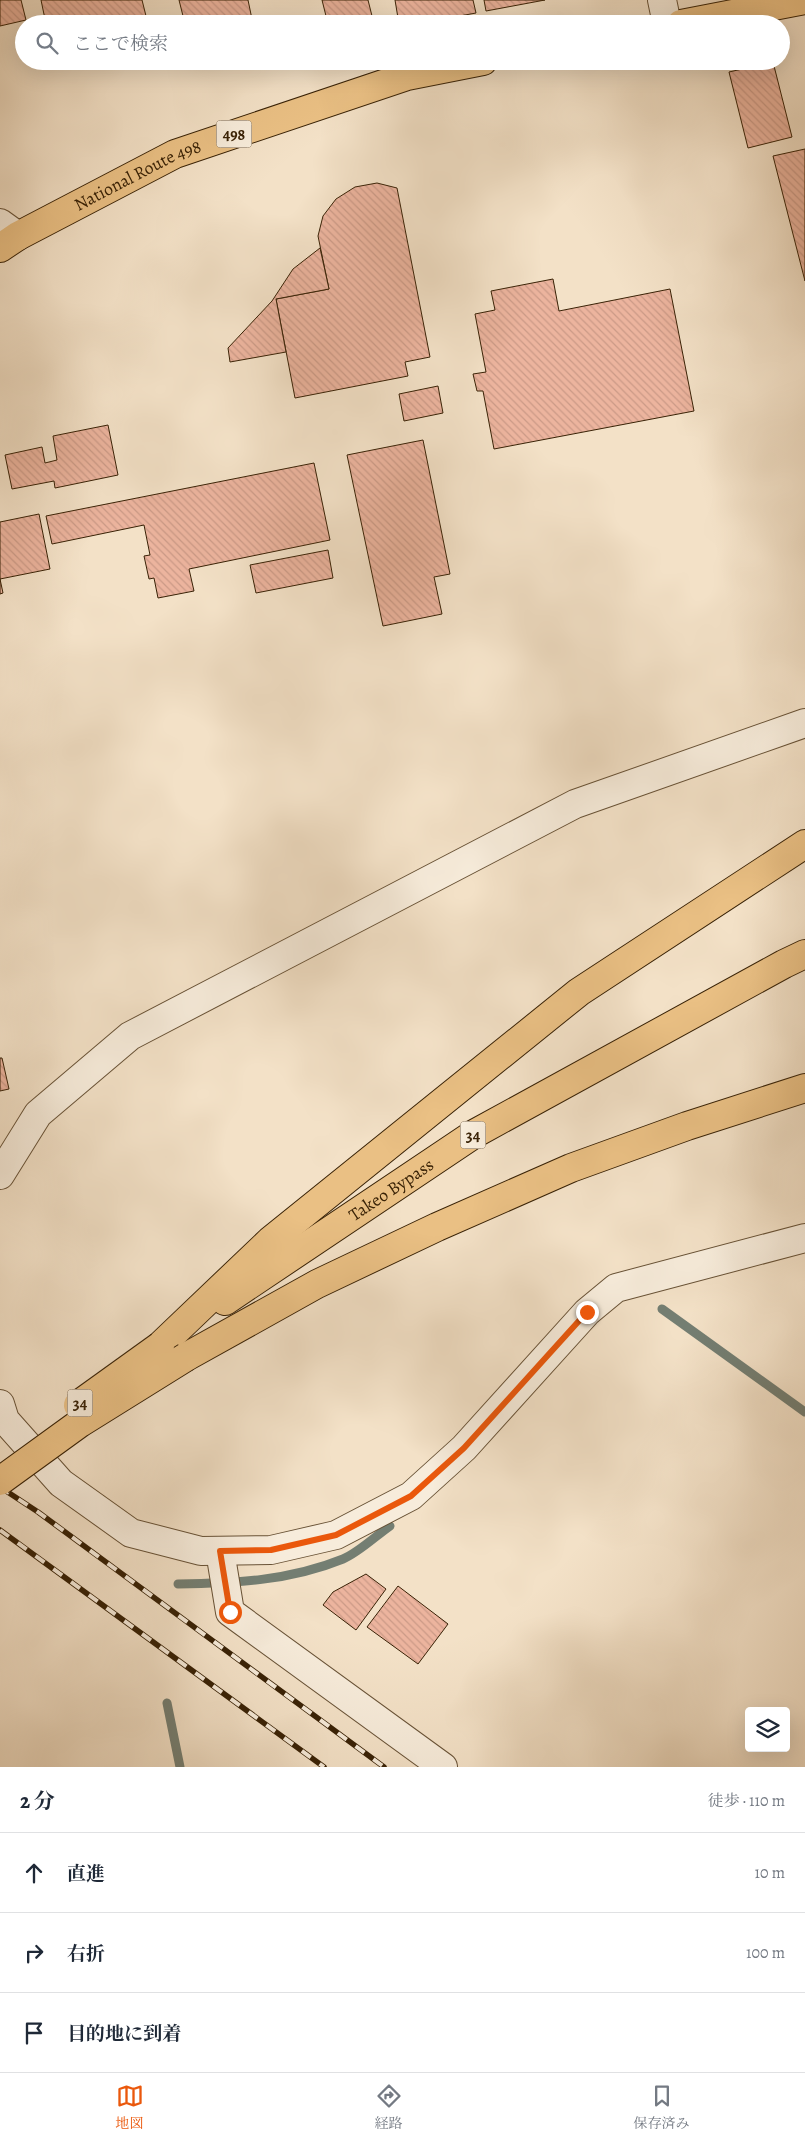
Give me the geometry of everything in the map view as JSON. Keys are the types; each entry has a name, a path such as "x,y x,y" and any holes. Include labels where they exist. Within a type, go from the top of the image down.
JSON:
{"highway":[{"path":"728,15 805,0"},
{"name":"National Route 498","path":"6,236 175,154 407,76 438,70"},
{"path":"160,1346 270,1241 579,992 805,844"},
{"name":"Takeo Bypass","path":"0,1460 160,1346 474,1134 805,954"},
{"path":"0,1481 80,1423 186,1357 317,1284 437,1227 571,1168 687,1126 805,1088"}],"street":[{"path":"662,0 664,15"},
{"path":"0,1175 38,1114 130,1036 575,804 805,723"},
{"path":"0,1404 5,1420 61,1483 131,1533 201,1551 271,1550 336,1535 411,1496 464,1448 587,1312 616,1288 805,1238"},
{"path":"220,1551 230,1612 443,1767"}],"building":[{"path":"0,0 21,0 25,15 15,15 15,23 0,26"},
{"path":"41,0 142,0 146,15 44,15"},
{"path":"179,0 248,0 251,15 183,15"},
{"path":"322,0 368,0 372,15 326,15"},
{"path":"395,0 473,0 476,13 465,15 398,15"},
{"path":"484,0 545,0 486,11"},
{"path":"738,70 775,70 792,137 748,148 729,72"},
{"path":"805,149 805,281 773,156"},
{"path":"377,183 397,188 430,357 405,362 408,376 295,398 276,299 329,289 318,236 323,216 336,199 355,187"},
{"path":"320,248 329,289 276,299 286,352 230,362 228,348 272,301 293,269"},
{"path":"553,279 559,311 670,289 694,411 494,449 483,391 477,391 473,374 486,372 475,314 495,310 491,291"},
{"path":"438,386 443,413 404,421 399,394"},
{"path":"108,425 118,475 55,488 54,481 12,489 5,455 42,447 45,463 57,460 53,436"},
{"path":"423,440 450,574 434,577 442,614 383,626 347,455"},
{"path":"314,463 330,540 189,569 194,591 158,598 154,578 149,579 144,556 150,555 144,525 52,544 46,516"},
{"path":"39,514 50,569 0,579 0,522"},
{"path":"328,550 333,578 256,593 250,565"},
{"path":"0,579 3,593 0,594"},
{"path":"0,1058 2,1058 9,1089 0,1091"},
{"path":"366,1574 386,1589 356,1630 323,1605 333,1592"},
{"path":"398,1586 448,1624 418,1664 367,1627"}],"waterway":[{"path":"662,1309 805,1412"},
{"path":"178,1584 262,1579 302,1572 349,1556 390,1526"},
{"path":"167,1703 180,1767"}],"railway":[{"path":"0,1487 38,1512 384,1767"},
{"path":"0,1530 324,1767"}],"route":[{"path":"230,1612 220,1551 271,1550 336,1535 411,1496 464,1448 587,1312"}]}
